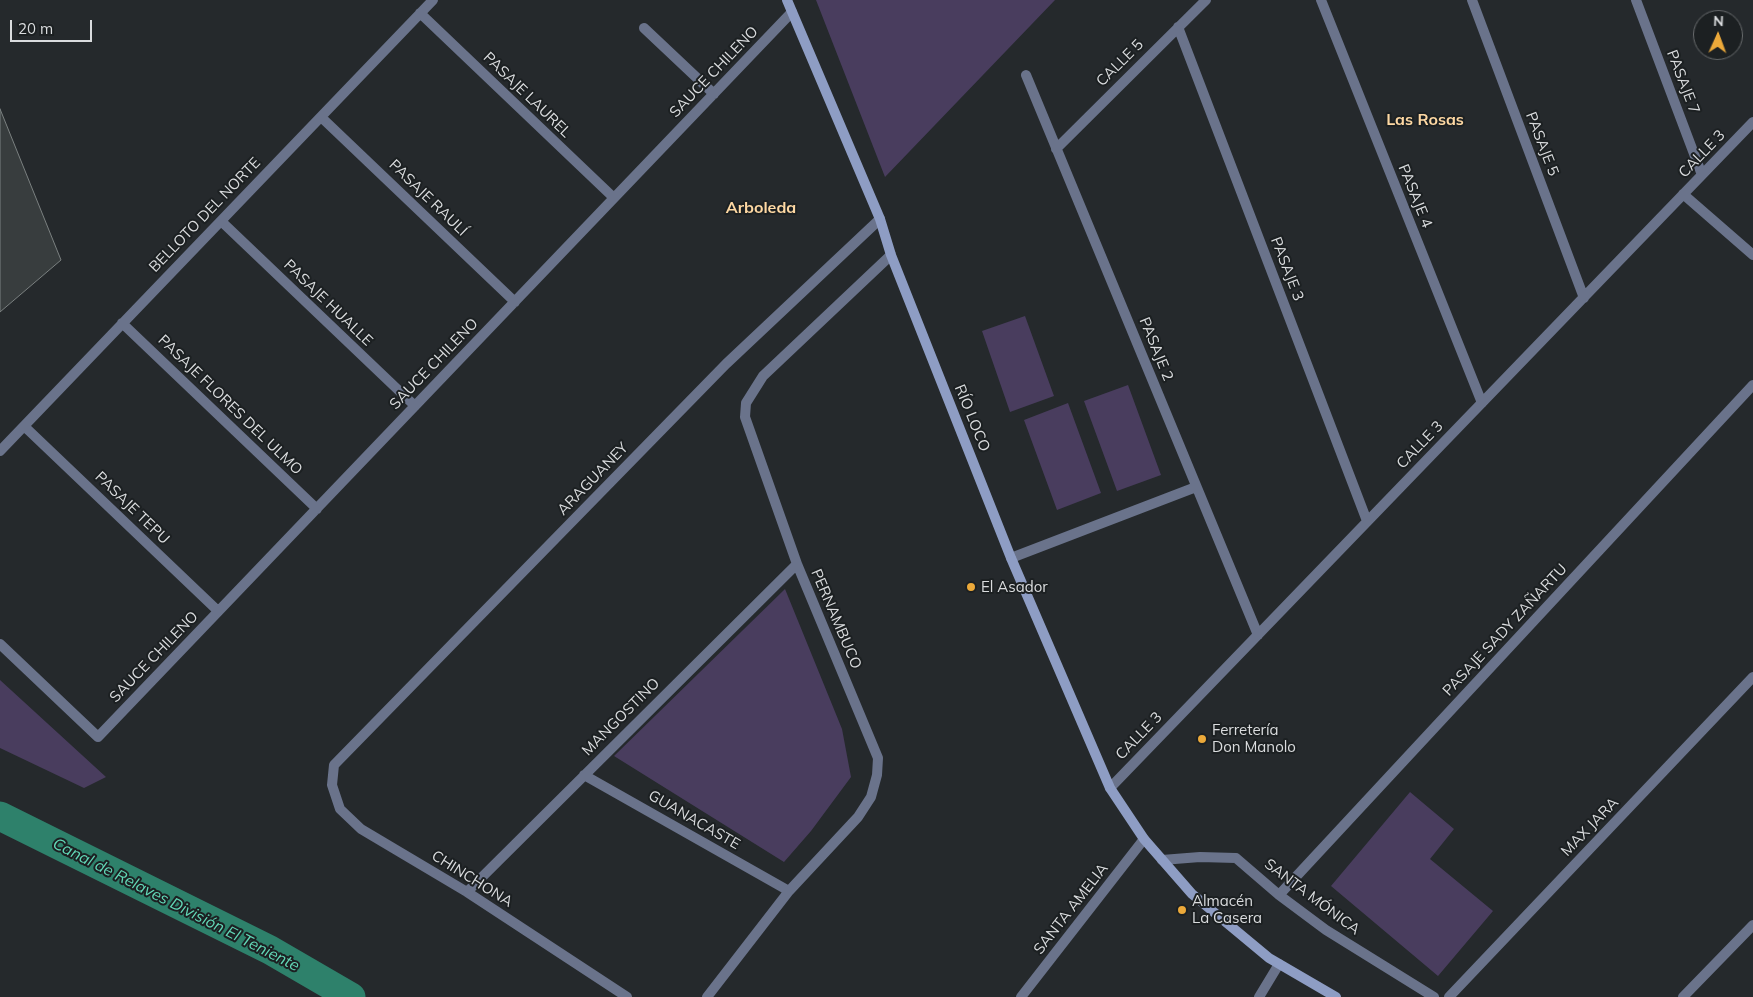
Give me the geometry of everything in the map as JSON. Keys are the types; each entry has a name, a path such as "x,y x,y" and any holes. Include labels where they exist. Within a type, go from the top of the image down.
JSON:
{"street":[{"name":"BELLOTO DEL NORTE","path":"0,451 432,0"},
{"name":"RÍO LOCO","path":"787,0 880,219 891,255 1012,558 1110,788 1144,839"},
{"name":"CALLE 5","path":"1056,149 1206,0"},
{"name":"PASAJE 4","path":"1321,0 1482,403"},
{"name":"PASAJE 5","path":"1472,0 1584,298"},
{"name":"PASAJE 7","path":"1636,0 1702,175"},
{"name":"SAUCE CHILENO","path":"0,644 98,737 792,12"},
{"name":"PASAJE LAUREL","path":"420,13 614,198"},
{"name":"PASAJE 3","path":"1178,27 1367,522"},
{"path":"644,28 714,94"},
{"name":"PASAJE 2","path":"1026,75 1258,635"},
{"name":"PASAJE RAULÍ","path":"321,116 515,302"},
{"name":"CALLE 3","path":"1110,788 1753,122"},
{"path":"1683,194 1753,255"},
{"name":"ARAGUANEY","path":"334,766 726,364 880,219"},
{"name":"PASAJE HUALLE","path":"221,221 415,406"},
{"name":"PERNAMBUCO","path":"707,997 789,891 858,817 871,797 877,775 878,758 797,564 745,417 746,403 763,376 891,255"},
{"name":"PASAJE FLORES DEL ULMO","path":"122,324 317,509"},
{"name":"PASAJE SADY ZAÑARTU","path":"1279,895 1753,385"},
{"name":"PASAJE TEPU","path":"24,426 218,611"},
{"path":"1012,558 1196,486"},
{"name":"MANGOSTINO","path":"467,892 797,564"},
{"name":"MAX JARA","path":"1449,997 1753,677"},
{"name":"CHINCHONA","path":"334,766 332,785 340,809 362,830 467,892 627,997"},
{"name":"GUANACASTE","path":"584,775 789,891"},
{"path":"1144,839 1192,894 1269,958 1336,997"},
{"name":"SANTA AMELIA","path":"1021,997 1144,839"},
{"name":"SANTA MÓNICA","path":"1162,860 1200,857 1236,858 1279,895 1326,930 1434,997"},
{"path":"1683,997 1753,925"},
{"path":"1258,997 1279,964"}],"shaded area":[{"path":"816,0 1055,0 885,177"},
{"path":"1025,316 1054,396 1010,412 982,331"},
{"path":"1128,385 1161,475 1117,491 1084,401"},
{"path":"1068,403 1101,493 1057,510 1024,420"},
{"path":"785,589 842,729 851,777 811,831 784,862 614,756"},
{"path":"0,680 106,777 84,788 0,748"},
{"path":"1410,792 1454,829 1430,859 1493,911 1438,976 1331,886"}],"building":[{"path":"0,109 61,260 0,312"}],"waterway":[{"name":"Canal de Relaves División El Teniente","path":"0,816 270,950 351,997"}],"place":[{"name":"El Asador","path":"971,587"},
{"name":"Ferretería Don Manolo","path":"1202,739"},
{"name":"Almacén La Casera","path":"1182,910"}],"district":[{"name":"Las Rosas","path":"1425,120"},
{"name":"Arboleda","path":"761,208"}]}
